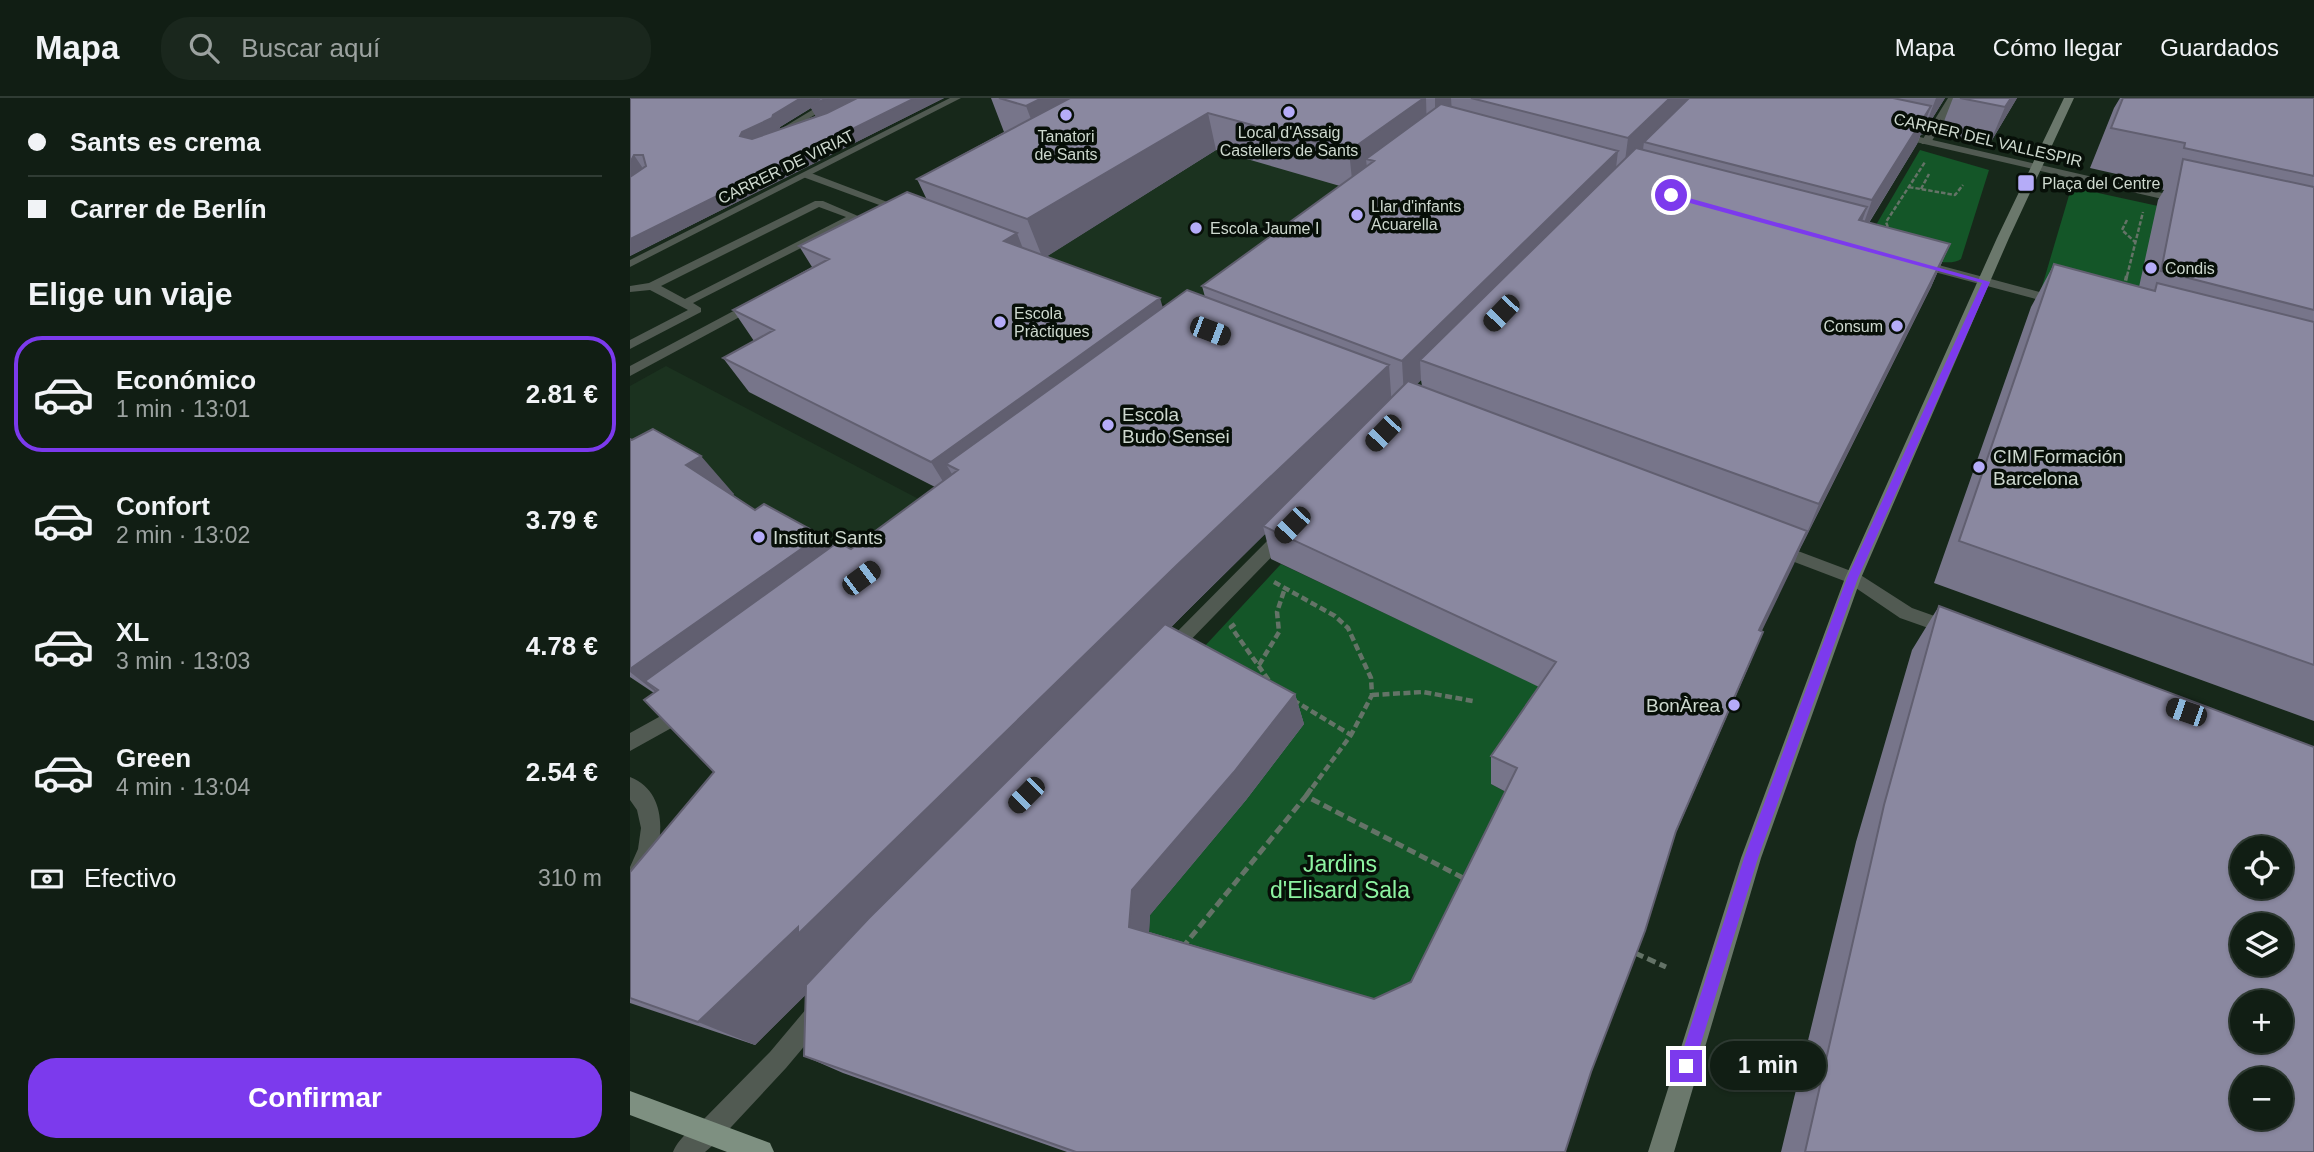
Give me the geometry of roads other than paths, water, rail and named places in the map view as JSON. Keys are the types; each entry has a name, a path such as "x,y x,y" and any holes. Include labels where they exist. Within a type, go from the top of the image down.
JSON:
{"main road":[{"path":"1661,1152 1751,858 1853,578 2069,98"},
{"path":"630,1103 761,1152"}],"street":[{"path":"1926,142 1953,98"},
{"name":"CARRER DEL VALLESPIR","path":"1886,132 2192,202"},
{"path":"802,173 918,216 904,223"},
{"path":"1898,258 2069,304"},
{"path":"630,372 767,297"},
{"path":"1160,659 1295,523"},
{"path":"1767,545 1853,578 1906,613 1969,636"},
{"path":"630,743 698,702"},
{"path":"630,786 647,808 652,839 642,869 630,886"},
{"path":"686,1152 710,1131 778,1060 830,999"}],"lane":[{"name":"CARRER DE VIRIAT","path":"817,125 767,141 838,98"},
{"name":"CARRER DE VIRIAT","path":"630,264 802,173 957,98"},
{"path":"630,289 652,286 819,203 855,217 883,234"},
{"path":"688,302 855,217"},
{"path":"630,345 697,310 688,302 652,286"}],"place":[{"name":"Local d'Assaig Castellers de Sants","path":"1289,112"},
{"name":"Tanatori de Sants","path":"1066,115"},
{"name":"Plaça del Centre","path":"2026,183"},
{"name":"Llar d'infants Acuarella","path":"1357,215"},
{"name":"Escola Jaume I","path":"1196,228"},
{"name":"Condis","path":"2151,268"},
{"name":"Escola Pràctiques","path":"1000,322"},
{"name":"Consum","path":"1897,326"},
{"name":"Escola Budo Sensei","path":"1108,425"},
{"name":"CIM Formación Barcelona","path":"1979,467"},
{"name":"Institut Sants","path":"759,537"},
{"name":"BonÀrea","path":"1734,705"}],"park label":[{"name":"Jardins d'Elisard Sala","path":"1340,877"}]}
